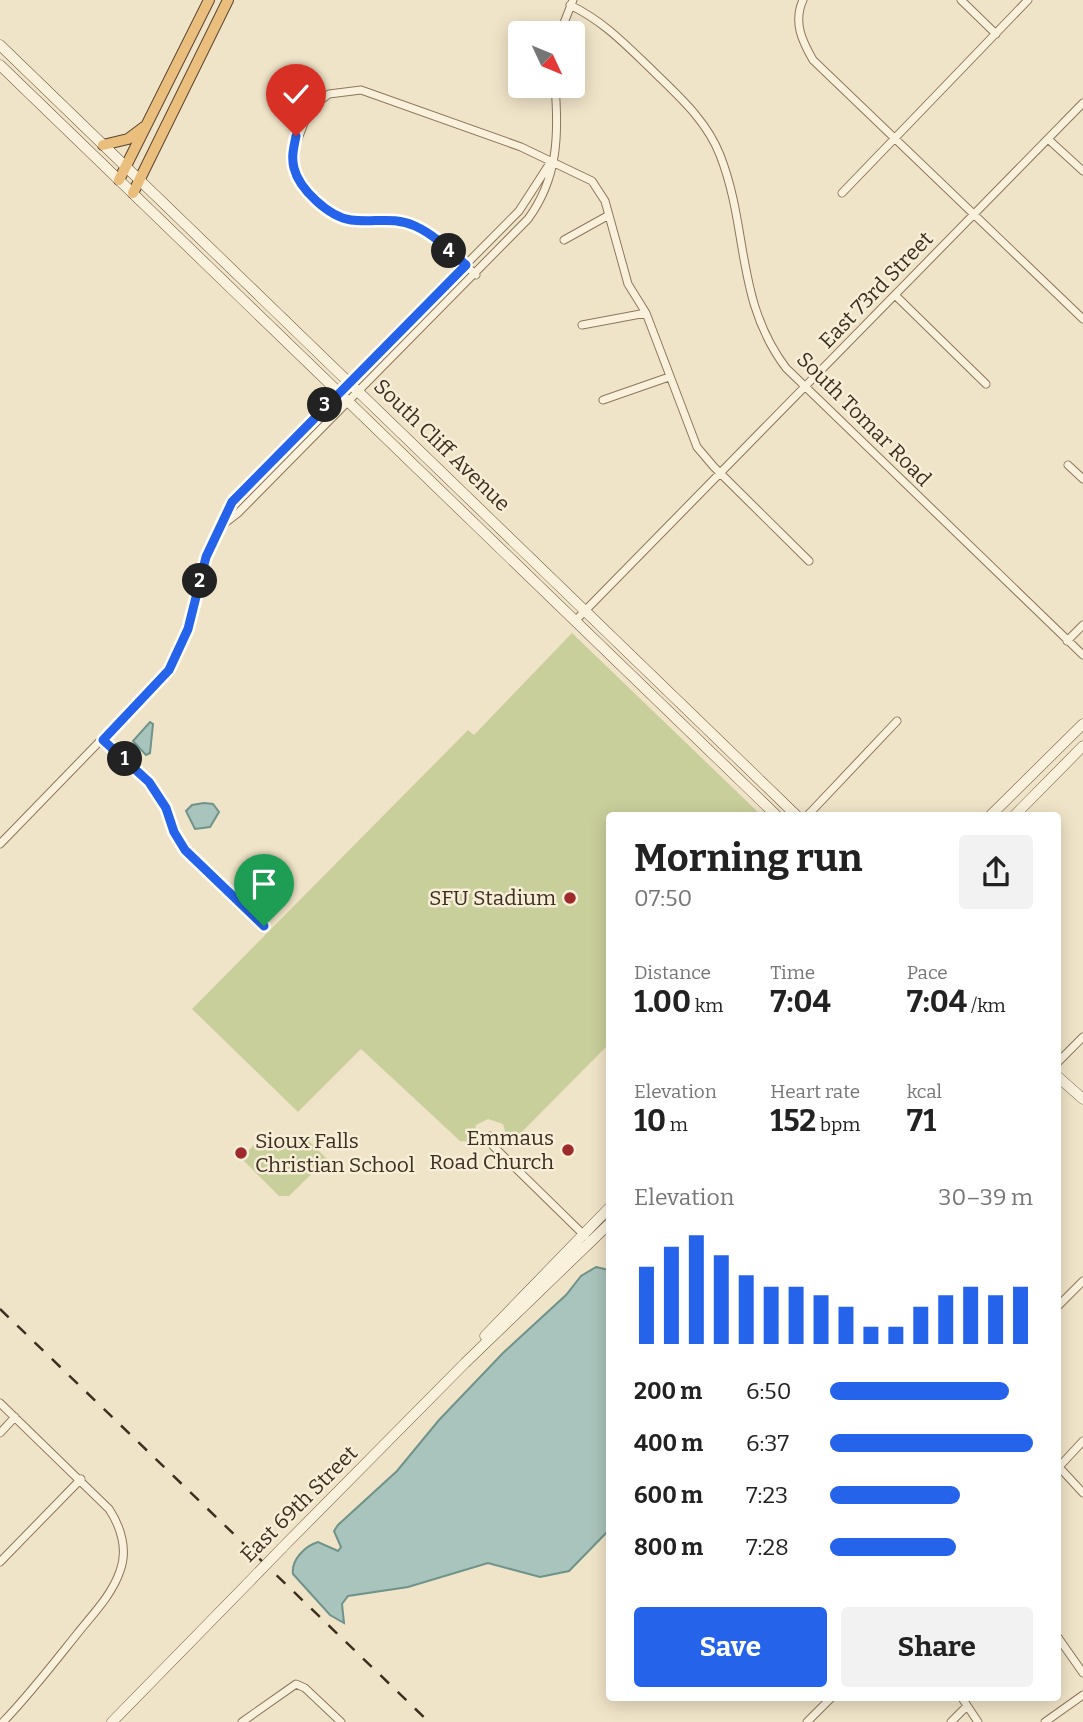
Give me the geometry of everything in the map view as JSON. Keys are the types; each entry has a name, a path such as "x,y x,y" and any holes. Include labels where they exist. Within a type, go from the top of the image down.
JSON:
{"highway":[{"path":"119,180 209,0"},
{"path":"133,193 228,0"},
{"path":"103,145 128,139 146,125"}],"main road":[{"name":"South Cliff Avenue","path":"0,45 793,812"},
{"name":"South Cliff Avenue","path":"0,65 773,812"},
{"path":"994,812 1083,724"},
{"path":"1018,812 1083,746"},
{"path":"1061,1080 1083,1099"},
{"name":"East 69th Street","path":"106,1722 249,1582 465,1363 496,1324 587,1238 606,1212"},
{"name":"East 69th Street","path":"587,1238 606,1226"},
{"name":"East 69th Street","path":"112,1722 160,1671"}],"street":[{"path":"803,0 798,12 799,30 813,60 1083,319"},
{"path":"961,0 996,34"},
{"path":"842,193 1028,0"},
{"path":"565,21 572,3"},
{"name":"South Tomar Road","path":"572,3 606,25 685,103 710,135 728,178 758,322 770,346 806,387 1083,655"},
{"path":"475,275 435,237 416,226 400,221 351,220 338,216 310,193 294,170 292,155 307,115 329,94 361,90 552,159 592,181 601,190 628,284 646,313 689,432 707,460 808,561"},
{"path":"220,527 238,513 350,403 537,208 552,178 557,130 556,98"},
{"name":"East 73rd Street","path":"576,620 1083,103"},
{"path":"1048,139 1083,171"},
{"path":"0,844 169,670 188,629 206,557 226,510 237,495 519,211 552,159"},
{"path":"564,240 609,215"},
{"path":"895,295 986,384"},
{"path":"582,325 646,313"},
{"path":"603,400 669,377"},
{"path":"1068,465 1083,480"},
{"path":"1067,641 1083,625"},
{"path":"811,812 897,721"},
{"path":"103,740 149,782 166,808 174,832 185,850 264,926"},
{"path":"1061,1059 1083,1037"},
{"path":"490,1136 493,1146 587,1238"},
{"path":"1061,1303 1083,1281"},
{"path":"0,1403 109,1509 119,1527 123,1551 120,1573 103,1600 44,1677 3,1722"},
{"path":"0,1433 15,1417"},
{"path":"1061,1465 1083,1441"},
{"path":"1061,1471 1083,1493"},
{"path":"0,1562 81,1479"},
{"path":"1061,1642 1083,1673"},
{"path":"242,1722 296,1684 305,1688 341,1722"},
{"path":"1045,1722 1083,1695"},
{"path":"807,1722 828,1701"},
{"path":"964,1701 978,1722"},
{"path":"951,1722 967,1706"}],"green space":[{"path":"572,633 758,812 606,812 606,1047 509,1145 503,1124 488,1119 476,1125 473,1142 460,1141 361,1049 298,1112 192,1009 468,730 474,735"},
{"path":"299,1135 304,1136 327,1159 289,1196 279,1196 241,1158 255,1144 260,1149 268,1142 278,1152"}],"water":[{"path":"150,722 153,724 150,753 146,755 133,741"},
{"path":"213,804 219,812 210,827 195,829 186,811 192,805"},
{"path":"596,1267 606,1269 606,1533 569,1571 540,1577 488,1563 408,1587 348,1596 342,1604 344,1623 330,1615 293,1574 294,1564 300,1554 318,1542 338,1551 341,1547 334,1531 338,1525 397,1471 439,1420 503,1353 566,1295 581,1276"}],"railway":[{"path":"0,1309 429,1722"}],"place":[{"name":"SFU Stadium","path":"570,898"},
{"name":"Emmaus Road Church","path":"568,1150"},
{"name":"Sioux Falls Christian School","path":"241,1153"}],"route":[{"path":"264,926 185,850 174,832 166,808 149,782 103,740 169,670 188,629 206,557 226,510 237,495 466,265 435,237 416,226 383,219 351,220 326,208 310,193 294,170 292,155 296,136"}]}
